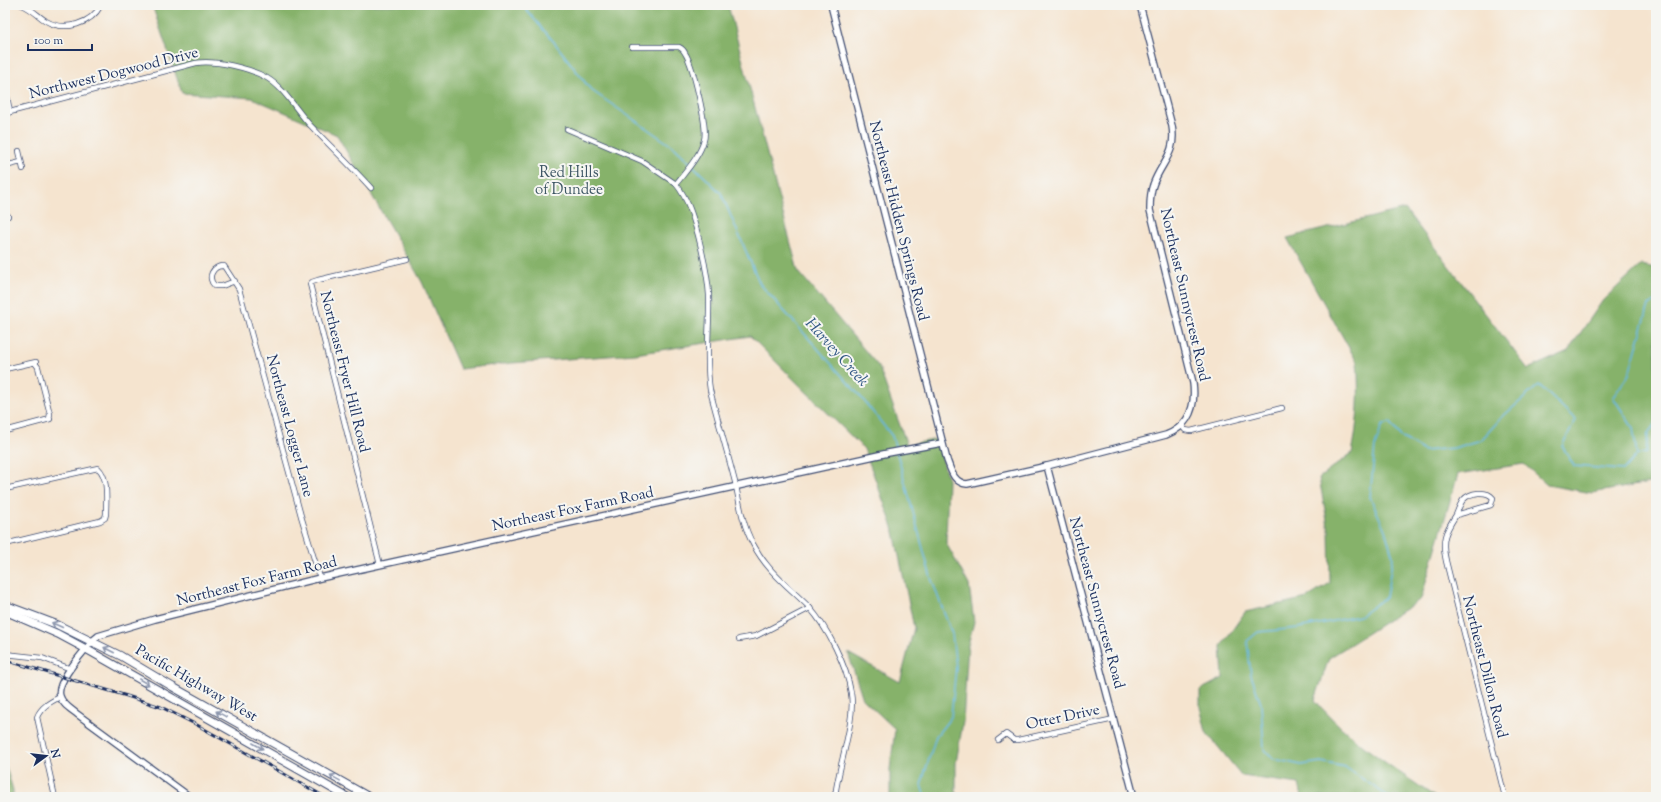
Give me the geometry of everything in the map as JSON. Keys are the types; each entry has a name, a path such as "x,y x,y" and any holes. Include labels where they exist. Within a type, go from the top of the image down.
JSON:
{"main road":[{"name":"Pacific Highway West","path":"5,606 58,625 122,656 173,687 369,797"},
{"name":"Pacific Highway West","path":"5,611 58,634 86,649 347,797"}],"street":[{"path":"22,5 46,20 63,26 78,24 86,20 101,5"},
{"name":"Northeast Hidden Springs Road","path":"831,5 942,443"},
{"name":"Northeast Sunnycrest Road","path":"1140,5 1173,133 1172,148 1169,157 1153,184 1150,201 1152,221 1194,388 1193,407 1182,426"},
{"path":"632,47 679,47 684,51 694,78 706,132 702,147 676,184"},
{"name":"Northwest Dogwood Drive","path":"5,115 10,112 196,63 217,63 258,73 271,81 371,188"},
{"path":"5,86 10,112"},
{"path":"567,130 642,161 676,184 682,192 690,209 706,270 709,295 708,376 710,390 736,486 743,519 753,544 774,574 810,608 831,640 848,678 852,693 851,714 837,778 835,797"},
{"path":"19,151 23,169"},
{"path":"5,166 21,162"},
{"name":"Northeast Fryer Hill Road","path":"380,565 310,284 318,280 407,260"},
{"name":"Northeast Logger Lane","path":"235,281 222,286 215,286 211,279 212,270 217,267 224,266 235,281 243,301 301,516 320,578"},
{"path":"5,369 36,362 50,414 50,419 46,421 5,431"},
{"path":"942,443 954,478 963,484 973,484 1166,435 1182,426 1185,430 1191,431 1282,408"},
{"name":"Northeast Fox Farm Road","path":"60,697 59,689 61,683 92,641 102,635 156,619 320,578 888,453 942,443"},
{"name":"Northeast Sunnycrest Road","path":"1048,466 1134,797"},
{"path":"5,489 96,467 102,472 104,479 105,518 100,521 5,544"},
{"path":"1484,492 1490,494 1492,498 1491,505 1456,515 1464,499 1471,494 1484,492"},
{"name":"Northeast Dillon Road","path":"1456,515 1447,528 1443,542 1446,561 1505,797"},
{"path":"739,639 756,636 810,608"},
{"path":"5,654 42,658 71,669"},
{"path":"55,797 37,718 39,712 48,703 60,697 66,705 77,714 190,797"},
{"name":"Otter Drive","path":"998,740 1006,734 1014,740 1018,740 1114,719"}],"green space":[{"name":"Red Hills of Dundee","path":"152,5 728,5 798,271 879,367 907,445 937,439 948,480 946,543 969,585 974,622 968,645 963,722 956,763 956,793 959,797 890,797 890,769 895,729 863,699 848,653 900,682 914,628 893,527 864,449 750,336 635,354 512,363 460,369 422,282 337,135 252,98 182,93"},
{"path":"1405,209 1528,369 1568,351 1603,300 1641,265 1656,268 1656,472 1649,483 1592,493 1547,485 1524,464 1458,474 1421,599 1329,658 1315,700 1341,728 1387,764 1435,797 1302,797 1299,784 1242,776 1206,732 1200,707 1200,690 1223,678 1221,646 1245,612 1307,598 1330,583 1329,531 1319,478 1352,453 1358,408 1357,362 1287,238"},
{"path":"5,764 13,790 13,797 5,797"}],"waterway":[{"name":"Harvey Creek","path":"522,5 554,42 591,90 675,148 721,193 760,284 860,396 892,436 896,449"},
{"path":"1389,797 1345,767 1321,762 1301,765 1274,759 1264,749 1261,704 1251,675 1247,641 1258,632 1298,628 1360,616 1386,597 1393,557 1385,530 1370,497 1375,446 1382,426 1390,422 1401,437 1424,451 1454,448 1481,440 1502,417 1539,385 1576,420 1562,446 1574,466 1623,470 1637,455 1633,428 1613,397 1629,374 1649,305 1656,301"},
{"path":"1637,455 1646,453 1648,433 1656,423"},
{"name":"Harvey Creek","path":"897,453 931,578 952,634 956,667 951,717 936,736 921,785 925,797"}],"railway":[{"path":"5,660 161,707 197,725 325,797"}]}
